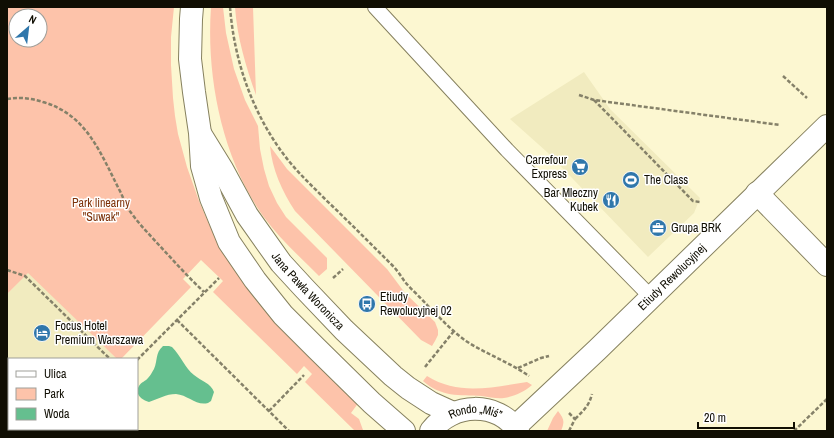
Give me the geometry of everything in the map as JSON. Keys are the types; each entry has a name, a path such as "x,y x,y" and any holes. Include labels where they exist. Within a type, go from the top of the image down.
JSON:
{"street":[{"name":"Jana Pawła Woronicza","path":"192,7 190,59 200,133 202,166 211,198 229,242 255,280 283,315 372,403 404,431"},
{"name":"Etiudy Rewolucyjnej","path":"517,429 827,126"},
{"name":"Jana Pawła Woronicza","path":"200,133 247,215 282,263 304,288 344,330 393,376 431,403 453,413"},
{"path":"757,193 827,265"},
{"name":"Rondo „Miś”","path":"431,431 442,419 453,413 466,409 479,409 493,412 505,418 517,429"}],"lane":[{"path":"375,7 507,150 651,297"}],"path":[{"path":"230,7 231,24 242,74 264,122 279,148 291,163 454,331 466,340 532,378"},
{"path":"783,76 807,98"},
{"path":"579,95 594,100 780,125"},
{"path":"7,99 33,99 48,103 65,111 76,120 89,134 132,214 144,229 204,292"},
{"path":"594,100 693,201 700,202"},
{"path":"7,270 25,276 109,358"},
{"path":"138,359 219,278"},
{"path":"177,320 288,431"},
{"path":"424,368 454,331"},
{"path":"269,411 304,374"},
{"path":"794,431 827,399"},
{"path":"567,411 575,419 569,431"}],"shaded area":[{"path":"584,72 610,109 700,198 694,213 648,257 547,152 510,119"},
{"name":"Focus Hotel Premium Warszawa","path":"28,272 116,358 8,358 8,430 75,431 7,431 7,294"}],"green space":[{"name":"Park linearny \"Suwak\"","path":"7,7 174,7 171,37 171,65 175,116 178,134 187,167 209,224 219,242 359,402 351,413 359,419 363,431 355,431 305,382 312,374 304,366 297,374 213,292 223,281 201,260 183,279 191,287 122,358 116,358 28,273 7,294"},
{"path":"211,7 223,7 226,33 234,69 245,100 258,126 260,149 269,186 286,217 327,258 327,269 319,276 269,224 249,193 237,169 227,143 214,89 210,34"},
{"path":"235,7 253,7 256,95 242,52"},
{"path":"270,146 287,169 387,269 405,293 435,322 438,335 432,346 421,340 295,211 278,180"},
{"path":"427,376 451,386 463,388 488,388 527,382 532,385 526,390 504,398 458,395 444,393 430,386 423,381"},
{"path":"558,411 563,420 561,431 547,431 553,418"}],"water":[{"path":"163,346 172,347 191,372 211,386 214,392 211,401 204,404 184,396 172,394 149,402 144,400 138,394 139,386 147,379 154,369 160,349"}],"place":[{"name":"Carrefour Express","path":"580,167"},
{"name":"The Class","path":"631,180"},
{"name":"Bar Mleczny Kubek","path":"611,200"},
{"name":"Grupa BRK","path":"658,228"},
{"name":"Etiudy Rewolucyjnej 02","path":"367,304"},
{"name":"Focus Hotel Premium Warszawa","path":"42,333"}]}
